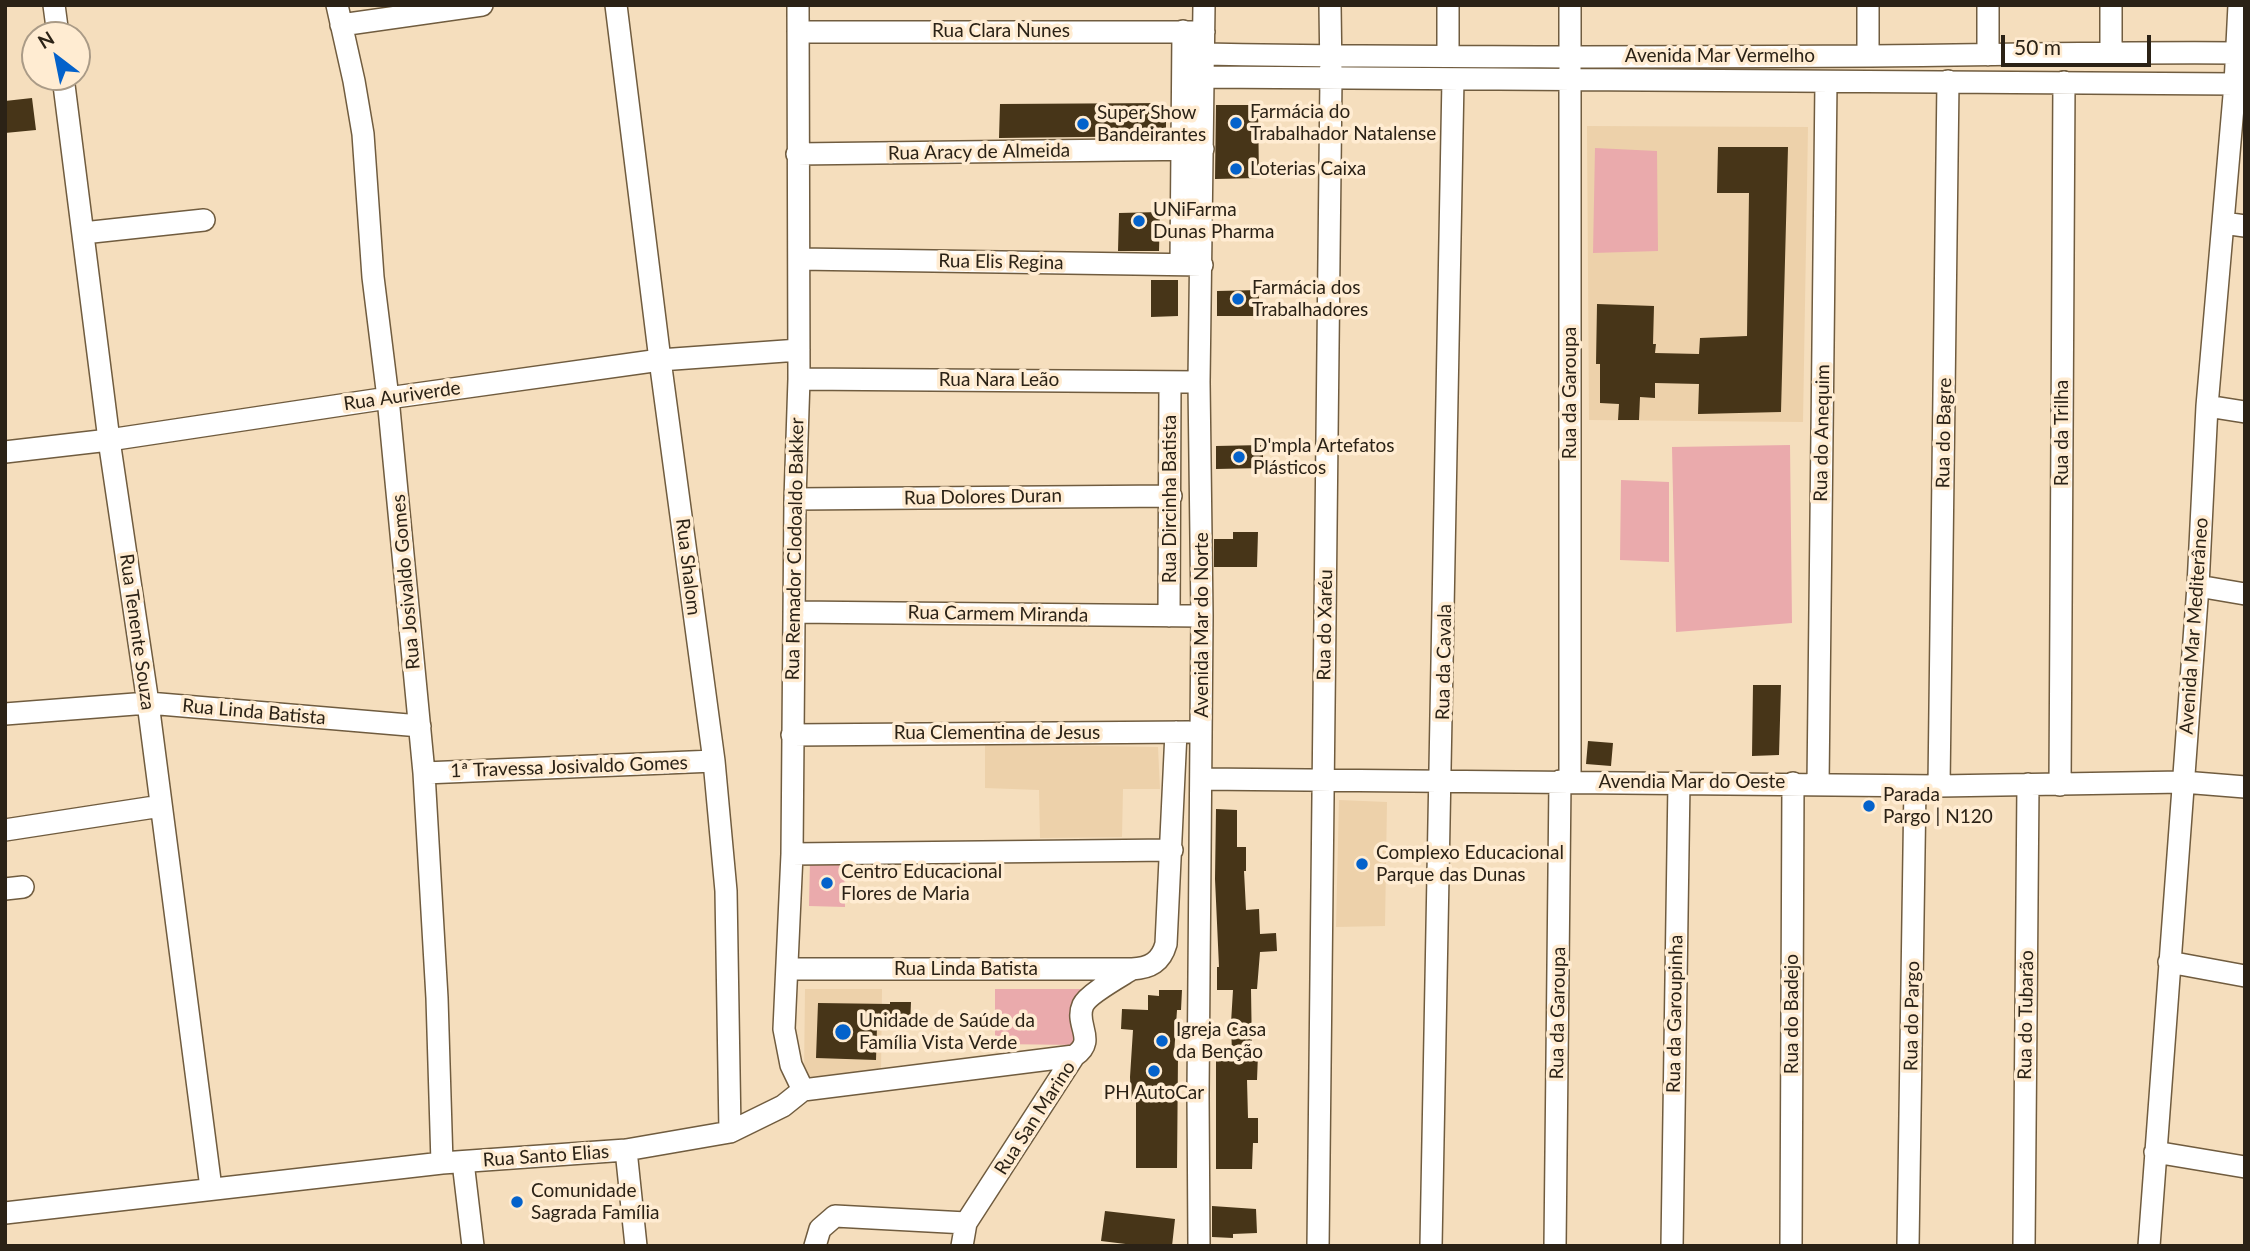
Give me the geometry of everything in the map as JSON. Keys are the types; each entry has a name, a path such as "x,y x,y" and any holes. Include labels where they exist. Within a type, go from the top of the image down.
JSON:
{"street":[{"path":"339,15 482,5"},
{"name":"Rua Shalom","path":"616,5 714,761 726,891 730,1132"},
{"name":"Rua Remador Clodoaldo Bakker","path":"798,5 799,379 794,499 792,853 785,1038 791,1065 803,1090"},
{"name":"Avenida Mar do Norte","path":"1199,1246 1202,617 1199,382 1192,265 1193,149 1205,54 1193,31 1204,5"},
{"name":"Rua do Xaréu","path":"1318,1246 1329,5"},
{"path":"1448,5 1448,55"},
{"name":"Rua da Garoupa","path":"1555,1246 1565,781 1570,5"},
{"path":"1868,5 1868,56"},
{"path":"1988,5 1988,55"},
{"path":"2110,5 2110,52"},
{"name":"Avenida Mar Mediterâneo","path":"2148,1246 2198,586 2207,406 2236,53 2241,31 2239,5"},
{"name":"Rua Josivaldo Gomes","path":"339,15 363,134 373,277 388,398 420,726 437,998 452,1162 473,1246"},
{"path":"1193,31 1193,149"},
{"name":"Rua Clara Nunes","path":"798,32 1193,31"},
{"name":"Avenida Mar Vermelho","path":"1204,77 1448,55 2236,53"},
{"name":"Avenida Mar Vermelho","path":"1205,54 1453,79 2235,84"},
{"name":"Rua da Cavala","path":"1431,1246 1453,79"},
{"name":"Rua do Bagre","path":"1939,786 1948,81"},
{"name":"Rua do Anequim","path":"1818,784 1826,82"},
{"name":"Rua da Trilha","path":"2060,785 2064,82"},
{"name":"Rua Tenente Souza","path":"65,91 109,440 148,703 211,1188"},
{"name":"Rua Aracy de Almeida","path":"797,154 1193,149"},
{"path":"83,233 204,220"},
{"path":"2223,223 2245,226"},
{"name":"Rua Elis Regina","path":"799,259 1192,265"},
{"name":"Rua Auriverde","path":"5,452 109,440 660,360 799,350"},
{"name":"Rua Nara Leão","path":"799,379 1199,382"},
{"name":"Rua Dircinha Batista","path":"1168,616 1170,382"},
{"path":"2207,406 2245,412"},
{"name":"Rua Dolores Duran","path":"794,499 1171,496"},
{"path":"2198,586 2245,594"},
{"name":"Rua Carmem Miranda","path":"794,612 1202,617"},
{"name":"Rua Linda Batista","path":"5,714 148,703 420,726"},
{"path":"1138,968 1156,963 1166,943 1176,732"},
{"name":"Rua Clementina de Jesus","path":"792,735 1202,733"},
{"name":"1ª Travessa Josivaldo Gomes","path":"424,773 714,761"},
{"name":"Avendia Mar do Oeste","path":"1201,779 1915,786 2183,782 2245,787"},
{"name":"Rua da Garoupinha","path":"1672,1246 1679,782"},
{"name":"Rua do Badejo","path":"1791,1246 1793,783"},
{"name":"Rua do Tubarão","path":"2024,1246 2028,784"},
{"name":"Rua do Pargo","path":"1908,1246 1915,786"},
{"path":"5,830 161,806"},
{"path":"792,853 1172,850"},
{"path":"2169,962 2245,976"},
{"name":"Rua Linda Batista","path":"787,969 1138,968"},
{"name":"Rua San Marino","path":"962,1246 966,1223 1074,1056 1082,1051 1086,1042 1081,1010 1086,1001 1138,968"},
{"name":"Rua Santo Elias","path":"5,1213 452,1162 626,1150 730,1132 783,1106 803,1090 1074,1056"},
{"path":"626,1150 636,1246"},
{"path":"2155,1152 2245,1167"},
{"path":"815,1246 820,1229 835,1216 966,1223"}],"shaded area":[{"path":"1587,126 1808,127 1803,422 1589,420"},
{"path":"1595,148 1657,151 1658,251 1593,253"},
{"path":"1790,445 1792,623 1676,632 1672,447"},
{"path":"1621,480 1669,482 1669,562 1620,560"},
{"name":"Centro Educacional Flores de Maria","path":"985,744 1158,747 1160,789 1123,789 1122,837 1040,838 1039,790 985,788"},
{"name":"Complexo Educacional Parque das Dunas","path":"1339,800 1387,802 1385,926 1336,927"},
{"name":"Centro Educacional Flores de Maria","path":"810,860 844,861 845,907 809,906"},
{"name":"Unidade de Saúde da Família Vista Verde","path":"805,989 882,989 881,1075 804,1077"},
{"path":"995,989 1082,989 1079,1045 995,1044"}],"building":[{"path":"32,98 36,130 5,133 5,101"},
{"name":"Super Show Bandeirantes","path":"1166,103 1166,136 999,138 1000,104"},
{"path":"1216,105 1258,105 1259,178 1215,179"},
{"path":"1718,147 1788,147 1781,412 1698,414 1699,384 1655,383 1655,398 1640,397 1639,420 1618,420 1619,404 1600,403 1600,364 1596,364 1597,304 1654,306 1655,353 1699,354 1700,338 1747,336 1749,193 1717,193"},
{"path":"1160,212 1159,251 1118,251 1119,213"},
{"path":"1151,280 1178,280 1178,316 1151,317"},
{"name":"Farmácia dos Trabalhadores","path":"1259,290 1259,316 1217,316 1217,291"},
{"name":"D'mpla Artefatos Plásticos","path":"1263,445 1263,468 1216,469 1216,446"},
{"path":"1233,532 1258,532 1257,567 1214,567 1214,539 1233,539"},
{"path":"1753,685 1781,685 1779,755 1752,756"},
{"path":"1588,741 1613,743 1611,766 1586,764"},
{"path":"1216,809 1237,810 1237,847 1246,847 1246,910 1259,909 1260,934 1276,933 1277,951 1260,952 1257,989 1251,989 1252,1054 1258,1054 1257,1080 1247,1080 1248,1118 1258,1118 1258,1143 1253,1143 1252,1169 1216,1169 1216,1055 1232,1054 1233,990 1217,990 1219,967 1215,879"},
{"path":"1159,990 1182,990 1181,1010 1177,1010 1174,1055 1178,1056 1177,1168 1136,1168 1136,1101 1131,1101 1130,1077 1133,1030 1121,1029 1122,1009 1148,1010 1148,995 1159,996"},
{"path":"911,1002 910,1026 877,1026 876,1060 816,1058 818,1003"},
{"path":"1212,1206 1256,1209 1257,1233 1233,1234 1233,1238 1212,1237"},
{"path":"1105,1211 1175,1219 1172,1246 1142,1246 1101,1241"}],"place":[{"name":"Farmácia do Trabalhador Natalense","path":"1236,123"},
{"name":"Super Show Bandeirantes","path":"1083,124"},
{"name":"Loterias Caixa","path":"1236,169"},
{"name":"UNiFarma Dunas Pharma","path":"1139,221"},
{"name":"Farmácia dos Trabalhadores","path":"1238,299"},
{"name":"D'mpla Artefatos Plásticos","path":"1239,457"},
{"name":"Parada Pargo | N120","path":"1869,806"},
{"name":"Complexo Educacional Parque das Dunas","path":"1362,864"},
{"name":"Centro Educacional Flores de Maria","path":"827,883"},
{"name":"Unidade de Saúde da Família Vista Verde","path":"843,1032"},
{"name":"Igreja Casa da Benção","path":"1162,1041"},
{"name":"PH AutoCar","path":"1154,1071"},
{"name":"Comunidade Sagrada Família","path":"517,1202"}]}
